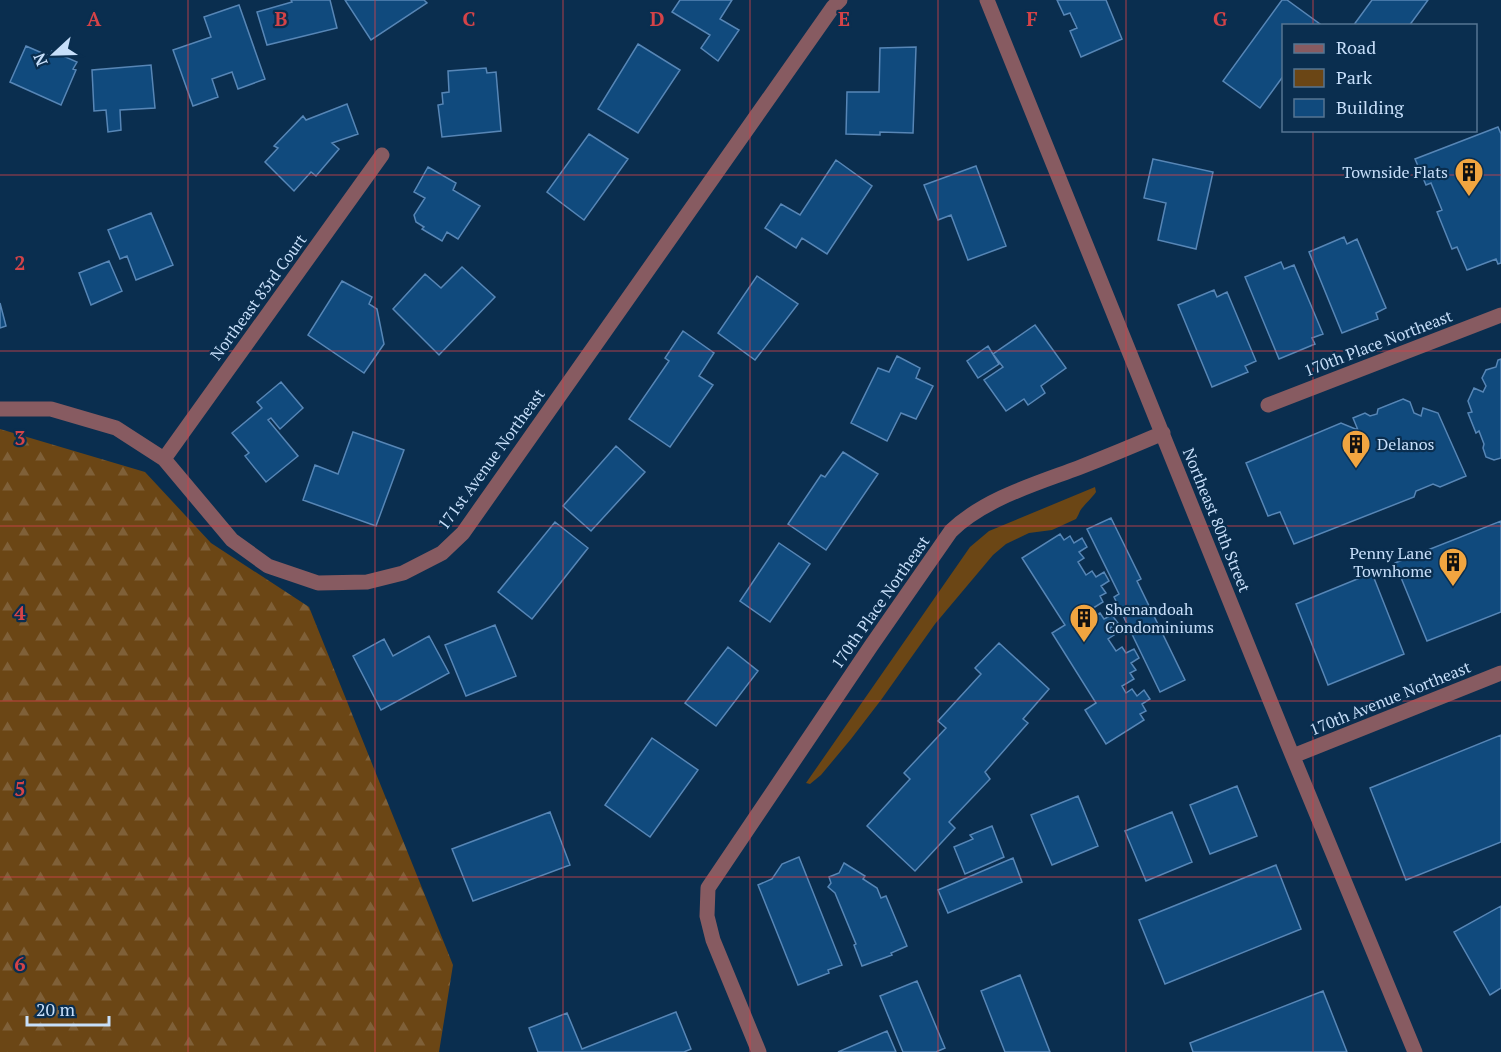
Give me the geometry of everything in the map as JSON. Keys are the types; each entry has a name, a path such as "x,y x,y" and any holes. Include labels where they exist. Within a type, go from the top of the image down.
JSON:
{"street":[{"name":"171st Avenue Northeast","path":"0,409 51,409 116,428 164,459 232,540 268,566 318,583 367,582 402,573 442,553 463,533 832,7 840,0"},
{"name":"Northeast 80th Street","path":"987,0 1415,1052"},
{"name":"Northeast 83rd Court","path":"164,459 382,155"},
{"name":"170th Place Northeast","path":"1268,405 1501,315"},
{"name":"170th Place Northeast","path":"759,1052 713,940 707,916 708,888 871,646 951,531 962,520 1001,498 1163,433"},
{"name":"170th Avenue Northeast","path":"1293,756 1501,673"}],"green space":[{"path":"0,429 145,472 211,543 309,607 453,965 439,1052 0,1052"},
{"path":"1095,487 1096,492 1081,509 1076,519 1052,530 1029,533 1006,544 993,555 935,624 851,739 821,775 810,784 806,783 970,547 989,531"}],"building":[{"path":"291,0 330,0 337,28 267,45 257,12 292,2"},
{"path":"345,0 424,0 427,3 371,40"},
{"path":"680,0 732,0 720,19 739,30 718,61 701,48 710,35 672,12"},
{"path":"1057,0 1106,0 1122,39 1081,57 1070,31 1077,28 1070,13 1064,15"},
{"path":"1282,0 1287,0 1320,24 1282,24 1282,78 1260,108 1223,81"},
{"path":"1372,0 1428,0 1410,24 1354,24"},
{"path":"239,5 265,79 238,89 232,72 212,79 218,97 193,106 173,50 211,37 204,17"},
{"path":"638,44 680,70 638,133 598,109"},
{"path":"26,46 49,56 52,51 77,62 73,69 76,70 61,105 10,82"},
{"path":"916,47 913,133 846,134 847,92 879,92 880,48"},
{"path":"151,65 155,108 120,110 121,130 108,132 106,110 94,111 92,70"},
{"path":"486,68 487,73 496,72 501,131 442,137 438,105 443,104 442,93 449,92 448,71"},
{"path":"347,104 358,134 332,143 339,149 316,176 311,172 294,191 265,162 278,148 274,146 303,116 306,120"},
{"name":"Townside Flats","path":"1498,127 1501,134 1501,263 1498,264 1496,259 1467,270 1457,247 1452,249 1437,212 1442,210 1431,183 1426,185 1415,159"},
{"path":"589,134 628,159 584,220 547,192"},
{"path":"1153,159 1213,172 1196,249 1158,240 1166,203 1144,198"},
{"path":"836,160 872,186 827,254 802,238 796,248 765,228 781,204 800,215"},
{"path":"976,166 1006,246 968,260 951,215 938,220 924,185"},
{"path":"428,167 456,183 453,190 480,206 458,239 447,232 442,241 422,229 424,227 416,222 414,215 425,198 414,192"},
{"path":"151,213 173,265 136,280 127,256 120,259 108,230"},
{"path":"1344,237 1347,244 1357,239 1386,308 1376,313 1378,319 1342,333 1309,252"},
{"path":"109,261 122,291 91,305 79,273"},
{"path":"1281,262 1284,269 1294,265 1323,334 1312,338 1315,344 1279,359 1245,277"},
{"path":"462,267 495,297 439,355 393,309 425,274 441,288"},
{"path":"757,276 798,304 755,360 718,333"},
{"path":"342,281 372,297 369,304 377,309 384,344 364,373 308,335"},
{"path":"1214,290 1217,297 1227,292 1256,361 1245,366 1248,372 1212,387 1178,305"},
{"path":"0,303 6,326 0,328"},
{"path":"1035,325 1066,368 1041,386 1045,393 1028,405 1024,399 1006,411 984,380 1003,367 993,354"},
{"path":"683,331 714,353 699,376 713,385 670,447 629,419 669,361 665,358"},
{"path":"988,346 999,364 978,378 967,361"},
{"path":"897,356 920,368 916,378 933,386 916,419 901,413 887,441 851,423 878,368 889,372"},
{"name":"Delanos","path":"1501,359 1501,458 1494,460 1486,457 1479,431 1476,433 1468,413 1472,412 1468,401 1474,388 1483,392 1486,386 1482,378 1486,370 1496,367 1498,360"},
{"path":"281,382 303,408 280,429 271,418 268,420 298,456 266,482 245,456 249,453 232,433 262,408 257,402"},
{"name":"Delanos","path":"1403,399 1410,402 1414,413 1421,416 1423,408 1438,413 1466,476 1440,487 1433,484 1416,491 1414,497 1294,544 1280,512 1268,516 1246,463 1341,423 1358,430 1353,418 1365,413 1370,416 1377,414 1378,409"},
{"path":"353,432 404,450 376,526 303,500 315,465 338,474"},
{"path":"616,446 645,472 591,531 563,506"},
{"path":"843,452 878,474 826,550 788,524 821,475 825,477"},
{"path":"1111,518 1141,579 1137,581 1185,680 1160,692 1114,597 1119,594 1087,529"},
{"name":"Penny Lane Townhome","path":"1501,521 1501,612 1427,641 1395,563"},
{"path":"555,522 588,548 532,619 498,592"},
{"name":"Shenandoah Condominiums","path":"1060,534 1064,540 1070,536 1074,543 1082,538 1087,547 1079,552 1084,558 1078,562 1086,575 1092,571 1096,577 1104,572 1109,581 1101,586 1106,593 1100,596 1103,602 1090,610 1094,616 1100,613 1104,619 1112,615 1118,623 1110,628 1114,635 1108,639 1116,651 1122,647 1126,653 1134,649 1139,658 1131,663 1136,670 1130,673 1134,679 1122,686 1126,693 1132,689 1137,696 1144,690 1150,699 1142,704 1146,711 1140,714 1144,720 1106,744 1085,710 1096,703 1052,633 1065,625 1022,558"},
{"path":"779,543 810,564 770,622 740,601"},
{"name":"Penny Lane Townhome","path":"1372,573 1404,654 1328,685 1296,604"},
{"path":"495,625 516,676 466,696 445,645"},
{"path":"429,636 449,673 381,710 353,656 384,639 393,656"},
{"path":"999,643 1049,689 1023,719 1028,723 985,772 990,779 949,822 955,828 915,871 867,826 910,779 904,773 946,728 938,721 981,674 975,668"},
{"path":"728,647 758,671 716,726 685,703"},
{"path":"1501,735 1501,842 1406,880 1370,788"},
{"path":"652,738 698,770 650,837 605,805"},
{"path":"1237,786 1257,836 1210,854 1190,805"},
{"path":"1078,796 1098,846 1052,865 1031,815"},
{"path":"550,812 570,865 473,901 452,849"},
{"path":"1172,812 1192,862 1146,881 1125,831"},
{"path":"992,826 1004,857 965,874 954,847 973,839 970,835"},
{"path":"799,857 842,965 828,970 829,973 798,985 758,885 772,879 782,864"},
{"path":"1013,858 1022,882 948,913 938,890"},
{"path":"844,863 865,876 863,879 877,888 881,898 886,896 907,946 891,953 892,955 862,966 854,945 856,944 835,893 828,887 831,883 829,877 839,873"},
{"path":"1276,865 1301,929 1165,984 1139,920"},
{"path":"1501,906 1501,988 1490,995 1454,932"},
{"path":"1020,975 1050,1052 1005,1052 981,991"},
{"path":"917,981 945,1048 936,1052 903,1052 880,996"},
{"path":"1323,991 1347,1052 1193,1052 1190,1043"},
{"path":"676,1012 691,1049 684,1052 538,1052 529,1028 567,1013 582,1049"},
{"path":"887,1031 896,1052 838,1052"}],"place":[{"name":"Townside Flats","path":"1469,198"},
{"name":"Delanos","path":"1356,470"},
{"name":"Penny Lane Townhome","path":"1453,588"},
{"name":"Shenandoah Condominiums","path":"1084,644"}]}
